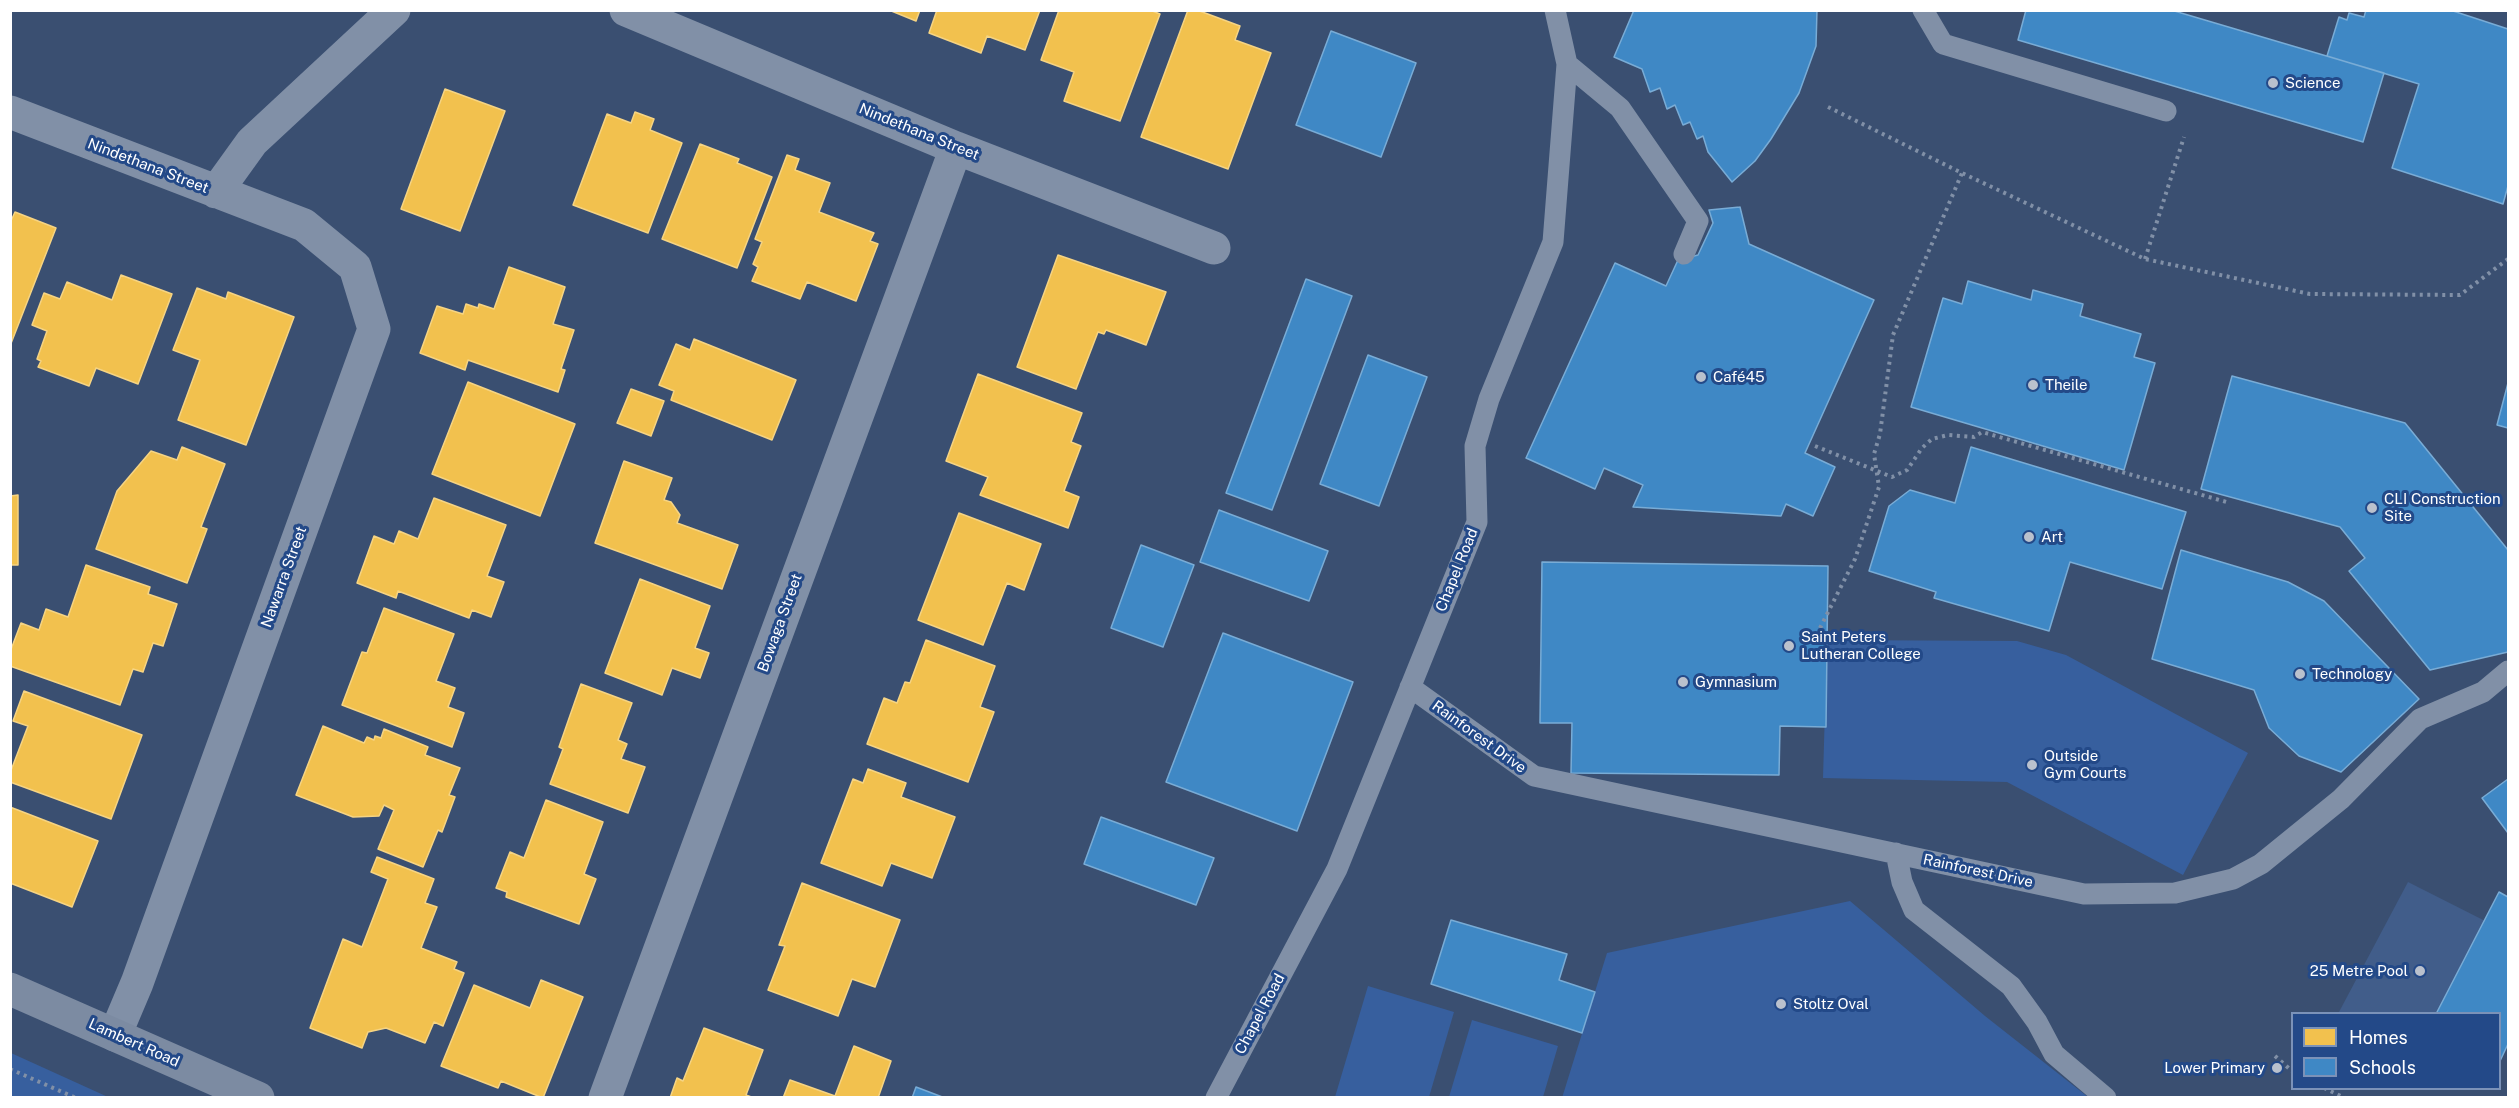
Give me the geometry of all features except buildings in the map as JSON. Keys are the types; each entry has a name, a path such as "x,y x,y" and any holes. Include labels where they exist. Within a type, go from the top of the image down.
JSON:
{"main road":[{"name":"Lambert Road","path":"10,989 258,1098"}],"street":[{"name":"Nindethana Street","path":"10,112 216,192 252,142 394,10"},
{"name":"Nindethana Street","path":"626,10 956,148 1214,248"},
{"name":"Bowaga Street","path":"605,1098 956,148"},
{"name":"Nawarra Street","path":"115,1035 137,983 374,329 355,267 304,225 216,192"}],"lane":[{"path":"1923,10 1943,44 2166,111"},
{"name":"Chapel Road","path":"1216,1098 1337,869 1477,522 1475,446 1489,399 1553,242 1567,64 1557,20"},
{"path":"1567,64 1620,108 1698,221 1684,255"},
{"name":"Rainforest Drive","path":"1410,687 1534,776 2084,894 2175,893 2233,879 2261,864 2341,799 2420,719 2482,692 2508,671"},
{"path":"1896,854 1902,882 1914,910 2012,986 2037,1022 2054,1054 2106,1098"}],"path":[{"path":"1828,106 1962,174 2145,259 2310,294 2460,295 2508,259"},
{"path":"1820,628 1855,559 1879,487 1874,454 1880,434 1893,335 1962,174"},
{"path":"2145,259 2172,175"},
{"path":"1815,446 1892,477 1900,475 1932,439 1948,435 1974,437 1982,432 2230,503"},
{"path":"2275,1056 2291,1070"},
{"path":"10,1069 76,1098"},
{"path":"2326,1090 2345,1098"}],"shaded area":[{"name":"Outside Gym Courts","path":"1827,640 2017,641 2066,655 2248,753 2183,875 2007,782 1823,778"},
{"name":"25 Metre Pool","path":"2408,882 2501,929 2457,1012 2339,1012"},
{"name":"Stoltz Oval","path":"1850,901 1985,1016 2088,1097 1562,1098 1607,953"},
{"path":"1368,986 1454,1012 1429,1097 1335,1097"},
{"path":"1472,1020 1558,1046 1543,1097 1449,1097"},
{"path":"11,1053 108,1097 11,1097"}],"place":[{"name":"Science","path":"2273,83"},
{"name":"Café45","path":"1701,377"},
{"name":"Theile","path":"2033,385"},
{"name":"CLI Construction Site","path":"2372,508"},
{"name":"Art","path":"2029,537"},
{"name":"Saint Peters Lutheran College","path":"1789,646"},
{"name":"Technology","path":"2300,674"},
{"name":"Gymnasium","path":"1683,682"},
{"name":"Outside Gym Courts","path":"2032,765"},
{"name":"25 Metre Pool","path":"2420,971"},
{"name":"Stoltz Oval","path":"1781,1004"},
{"name":"Lower Primary","path":"2277,1068"}]}
